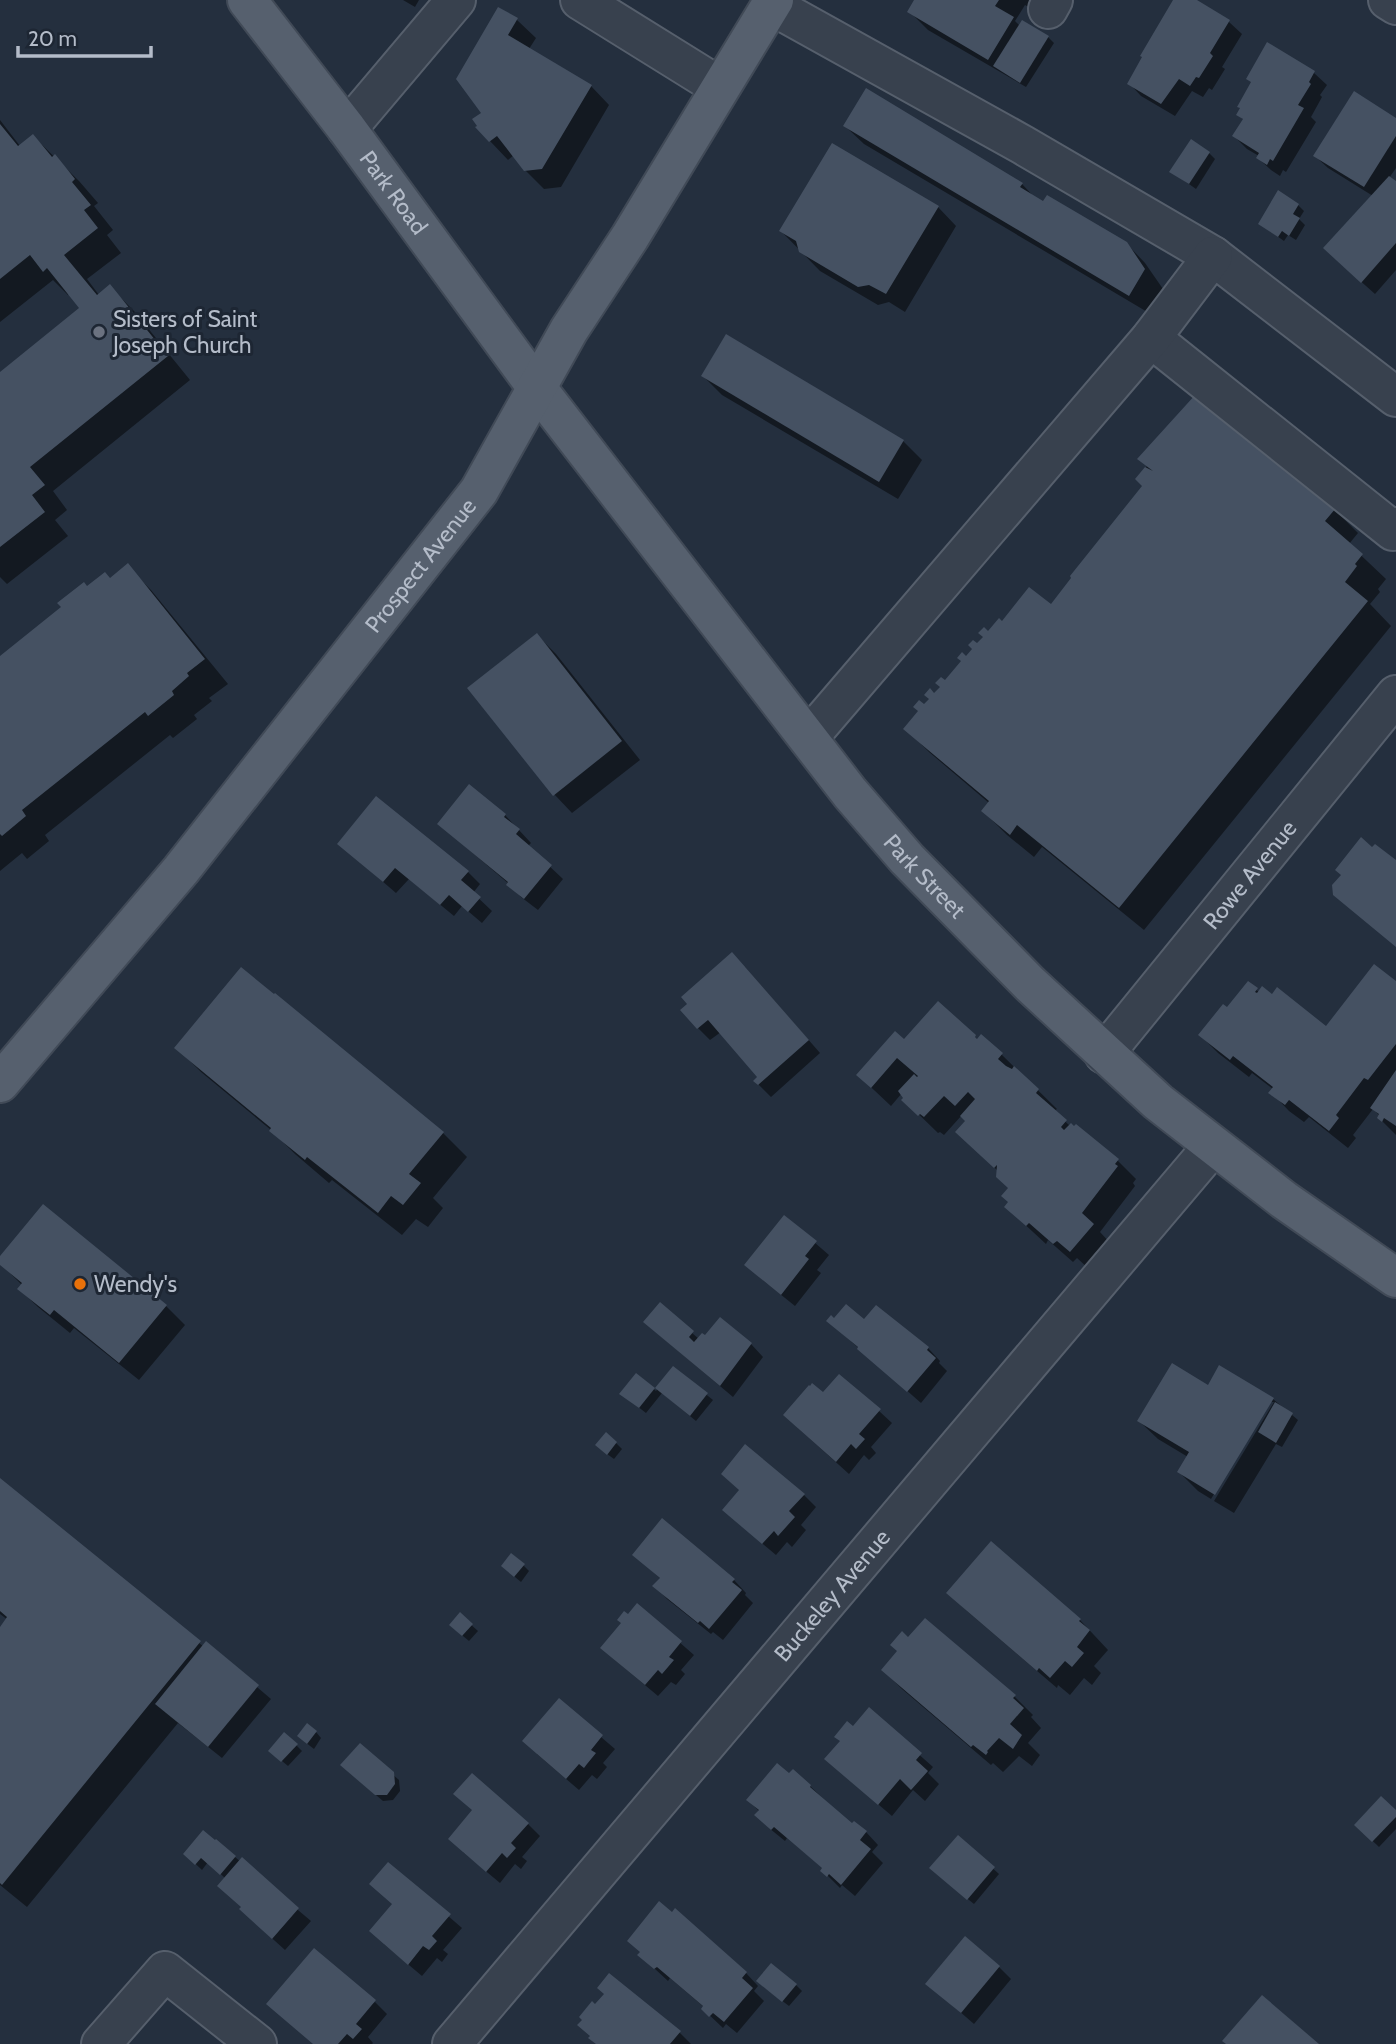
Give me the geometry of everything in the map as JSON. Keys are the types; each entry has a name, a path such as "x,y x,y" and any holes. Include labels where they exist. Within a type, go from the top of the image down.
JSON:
{"main road":[{"name":"Park Road","path":"247,0 347,129 537,388"},
{"name":"Prospect Avenue","path":"0,1083 181,870 479,491 569,330 630,237 773,3"},
{"name":"Park Street","path":"537,388 850,793 907,859 980,935 1149,1094 1284,1200 1396,1278"}],"street":[{"path":"347,129 456,0"},
{"path":"580,0 720,86"},
{"path":"1388,0 1396,5"},
{"path":"773,3 1213,256 1396,397"},
{"path":"808,738 1151,338 1213,256"},
{"path":"1151,338 1393,531 1396,527"},
{"name":"Rowe Avenue","path":"1104,1054 1396,695"},
{"name":"Buckeley Avenue","path":"452,2044 1213,1146"},
{"path":"101,2044 165,1971 257,2044"}],"building":[{"path":"914,0 999,0 995,6 1014,17 988,60 907,12"},
{"path":"1173,0 1197,0 1230,20 1199,78 1196,77 1190,86 1179,79 1161,104 1127,84"},
{"path":"498,7 518,18 508,35 592,85 542,169 524,171 497,136 489,142 475,127 477,126 472,119 481,113 456,79"},
{"path":"1022,20 1049,36 1020,83 993,66"},
{"path":"1267,42 1315,71 1309,82 1311,84 1298,105 1304,108 1273,161 1270,159 1267,165 1256,158 1259,153 1232,136 1243,119 1236,115 1240,108 1237,107 1251,82 1246,79"},
{"path":"866,88 1023,183 1020,187 1043,201 1047,195 1127,242 1145,269 1129,296 843,126"},
{"path":"1354,91 1396,118 1396,136 1364,187 1313,156"},
{"name":"Sisters of Saint Joseph Church","path":"0,124 18,146 33,134 52,157 55,154 75,179 72,182 91,205 84,210 98,228 64,255 97,295 110,284 168,356 30,467 45,485 32,495 45,512 0,547 0,372 79,308 47,268 43,272 30,255 0,279"},
{"path":"1191,139 1210,152 1189,184 1169,172"},
{"path":"832,143 939,206 886,294 869,285 858,287 799,252 796,241 779,231"},
{"path":"1389,176 1396,181 1396,243 1361,283 1323,248"},
{"path":"1278,190 1299,204 1293,214 1300,218 1289,236 1282,231 1278,237 1258,224"},
{"path":"726,334 904,440 879,482 701,376"},
{"path":"1196,394 1336,508 1325,521 1363,554 1345,582 1368,601 1119,908 1017,825 1010,835 981,811 989,801 903,729 918,711 913,707 919,700 924,704 929,699 924,695 930,688 934,693 940,687 935,683 941,677 945,680 961,661 957,658 962,652 966,656 972,649 968,645 973,640 977,643 983,637 978,633 984,627 988,631 999,618 1002,621 1029,587 1051,604 1142,486 1135,479 1145,467 1153,471 1137,459"},
{"path":"128,563 205,659 187,673 189,676 172,691 174,695 148,716 145,712 22,810 26,816 2,836 0,656 61,607 57,603 84,582 87,586 105,572 110,578"},
{"path":"537,633 622,741 553,796 467,688"},
{"path":"469,784 506,814 504,817 520,829 516,834 552,865 524,899 506,885 508,882 437,824"},
{"path":"376,796 469,871 461,880 481,897 468,912 449,895 440,905 395,868 383,882 337,844"},
{"path":"1361,837 1372,847 1375,844 1396,860 1396,947 1333,895 1332,885 1341,875 1335,870"},
{"path":"732,952 809,1040 758,1085 753,1081 757,1077 708,1020 697,1029 680,1010 687,1004 681,997"},
{"path":"1374,964 1396,981 1396,1044 1368,1080 1364,1078 1336,1115 1339,1118 1329,1131 1289,1100 1285,1105 1268,1093 1273,1087 1233,1056 1230,1060 1198,1035 1223,1004 1227,1007 1248,981 1258,988 1255,992 1257,993 1262,986 1272,994 1277,987 1326,1026"},
{"path":"241,967 444,1132 409,1174 421,1183 403,1205 391,1196 378,1213 269,1131 271,1128 174,1048"},
{"path":"938,1001 976,1035 977,1039 981,1034 1003,1053 998,1059 1006,1066 1012,1069 1014,1066 1039,1089 1036,1093 1067,1120 1061,1127 1064,1130 1071,1123 1074,1126 1076,1124 1119,1159 1115,1164 1118,1166 1082,1213 1094,1224 1070,1252 1057,1241 1053,1244 1029,1223 1026,1226 1004,1207 1008,1202 1001,1196 1008,1188 996,1177 997,1165 994,1168 955,1132 965,1121 960,1116 975,1099 968,1092 955,1106 944,1096 924,1117 920,1114 918,1116 901,1100 903,1098 898,1091 914,1074 918,1076 897,1058 871,1088 856,1075 895,1031 904,1039"},
{"path":"1396,1070 1396,1126 1384,1118 1382,1122 1377,1118 1379,1114 1370,1108"},
{"path":"43,1204 167,1305 119,1363 54,1310 50,1315 17,1289 22,1283 0,1265 0,1256"},
{"path":"784,1215 817,1241 805,1256 809,1259 781,1295 744,1265"},
{"path":"660,1302 694,1331 689,1337 694,1342 702,1333 705,1335 720,1317 752,1343 720,1386 643,1322"},
{"path":"846,1304 864,1319 876,1305 929,1347 927,1350 936,1358 907,1392 826,1321 831,1315 834,1318"},
{"path":"1172,1363 1208,1385 1219,1365 1274,1398 1215,1495 1177,1472 1189,1452 1137,1421"},
{"path":"673,1366 708,1393 690,1416 655,1388"},
{"path":"636,1373 655,1388 639,1408 619,1394"},
{"path":"839,1374 881,1409 859,1434 865,1439 856,1449 851,1444 836,1462 783,1415 809,1385 812,1383 823,1392"},
{"path":"1275,1402 1293,1413 1276,1443 1258,1432"},
{"path":"606,1432 617,1442 607,1455 595,1445"},
{"path":"745,1444 805,1494 789,1511 795,1517 778,1536 774,1531 762,1544 722,1510 739,1490 721,1474"},
{"path":"0,1478 201,1641 2,1885 0,1627 7,1617 0,1611"},
{"path":"662,1518 735,1579 732,1582 742,1590 709,1629 652,1586 660,1578 632,1555"},
{"path":"991,1541 1081,1619 1079,1621 1090,1630 1077,1647 1084,1653 1072,1667 1065,1661 1050,1678 1039,1668 1037,1671 946,1593"},
{"path":"511,1553 525,1564 514,1577 501,1566"},
{"path":"637,1603 682,1641 669,1657 674,1660 662,1674 658,1670 645,1685 600,1648 621,1623 617,1620 624,1611 628,1614"},
{"path":"460,1612 473,1624 462,1636 449,1625"},
{"path":"925,1618 1016,1695 1013,1698 1024,1708 1010,1724 1022,1735 1013,1749 999,1738 986,1755 973,1745 971,1747 881,1670 897,1651 890,1645 902,1631 908,1637"},
{"path":"206,1641 259,1685 208,1747 155,1704"},
{"path":"559,1698 603,1735 591,1750 596,1753 584,1768 579,1764 566,1779 522,1741"},
{"path":"869,1707 922,1753 916,1760 928,1771 911,1790 900,1779 878,1805 824,1759 840,1741 834,1737 847,1721 853,1726"},
{"path":"307,1723 317,1731 307,1744 297,1736"},
{"path":"284,1732 298,1744 281,1762 268,1751"},
{"path":"360,1743 394,1772 395,1784 387,1795 375,1795 340,1765"},
{"path":"777,1763 789,1773 793,1769 852,1823 854,1821 867,1831 860,1840 871,1849 841,1885 829,1874 827,1877 820,1871 822,1868 774,1827 771,1830 754,1815 759,1810 746,1800"},
{"path":"472,1773 529,1823 511,1843 516,1848 507,1858 502,1853 486,1872 448,1839 472,1810 453,1794"},
{"path":"1381,1796 1396,1810 1396,1817 1372,1842 1354,1825"},
{"path":"203,1830 236,1856 220,1875 201,1858 195,1865 183,1854"},
{"path":"958,1835 995,1867 967,1900 929,1868"},
{"path":"242,1857 299,1908 272,1939 217,1886"},
{"path":"388,1862 451,1914 432,1936 437,1941 429,1950 423,1946 408,1965 369,1931 392,1904 369,1884"},
{"path":"659,1901 672,1912 675,1908 747,1972 742,1978 753,1988 724,2022 713,2013 709,2017 701,2009 703,2006 657,1967 654,1969 637,1955 640,1952 627,1941"},
{"path":"965,1936 1000,1966 961,2013 925,1984"},
{"path":"314,1948 376,2000 356,2024 362,2029 353,2039 347,2034 338,2044 313,2044 266,2004"},
{"path":"771,1963 797,1984 782,2002 756,1981"},
{"path":"609,1973 681,2031 670,2044 596,2044 588,2038 590,2036 577,2025 582,2020 579,2017 592,2001 595,2004 604,1994 597,1988"},
{"path":"1262,1995 1319,2044 1226,2044 1222,2041"}],"place":[{"name":"Sisters of Saint Joseph Church","path":"99,332"},
{"name":"Wendy's","path":"80,1284"}]}
